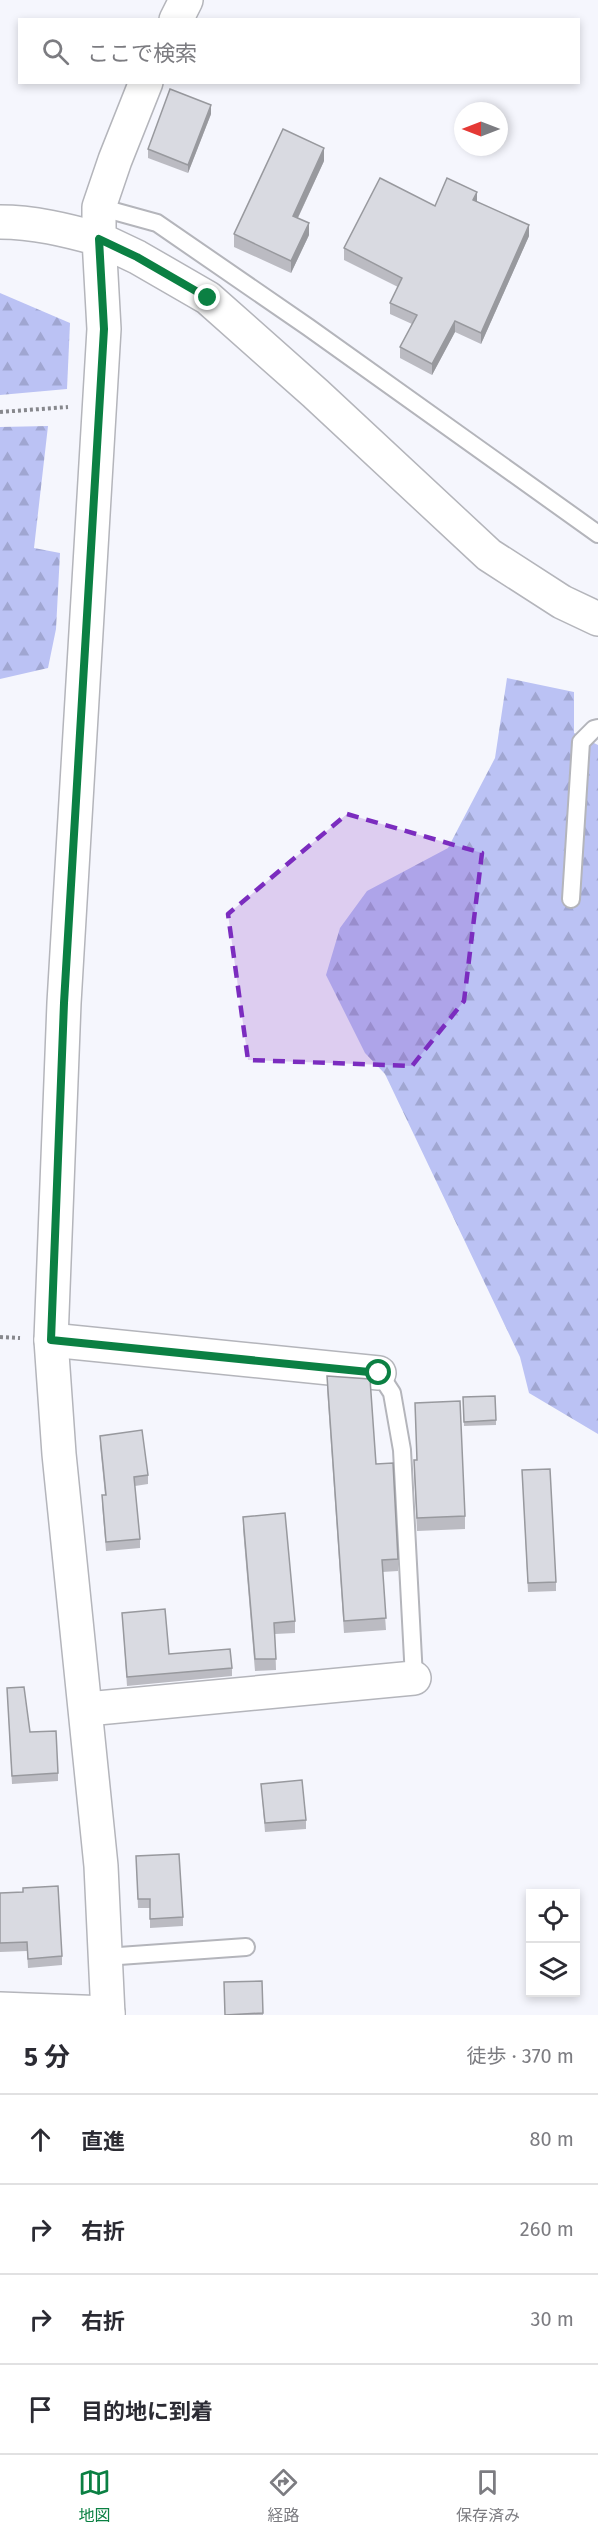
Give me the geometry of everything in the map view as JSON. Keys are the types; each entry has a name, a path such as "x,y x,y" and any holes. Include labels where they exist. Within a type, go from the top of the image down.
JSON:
{"street":[{"path":"177,18 186,0"},
{"path":"0,2009 108,2014 101,1866 87,1709 59,1454 51,1340 64,1003 104,329 99,223 115,160 145,84"},
{"path":"0,222 19,222 62,228 99,223 137,257 208,298 315,393 489,555 562,602 598,619"},
{"path":"51,1340 379,1373"},
{"path":"87,1709 414,1678"}],"lane":[{"path":"99,223 157,223 308,327 598,534"},
{"path":"570,899 581,742 598,728"},
{"path":"379,1373 392,1392 402,1450 414,1678"},
{"path":"105,1956 246,1947"}],"highlighted area":[{"path":"347,814 482,853 464,1001 412,1066 248,1060 228,914"}],"green space":[{"path":"0,293 70,323 67,389 0,395"},
{"path":"48,426 34,548 60,553 56,629 48,668 0,679 0,427"},
{"path":"507,678 574,692 574,733 598,745 598,1434 529,1393 520,1357 385,1074 365,1053 326,975 340,928 367,891 448,848 495,758"}],"building":[{"path":"170,89 211,105 188,165 148,149"},
{"path":"283,129 324,148 293,216 309,223 291,261 234,234"},
{"path":"380,178 435,206 447,178 477,192 473,200 529,225 481,333 455,321 432,364 400,347 417,315 390,303 402,278 344,248"},
{"path":"327,1376 370,1379 376,1464 393,1463 398,1559 382,1560 386,1618 344,1621"},
{"path":"495,1396 496,1420 464,1422 463,1397"},
{"path":"460,1401 465,1516 417,1518 414,1460 417,1460 415,1403"},
{"path":"142,1430 148,1475 134,1477 140,1539 106,1542 102,1495 106,1495 100,1436"},
{"path":"550,1469 556,1582 528,1583 522,1470"},
{"path":"285,1513 295,1621 274,1623 276,1659 255,1659 243,1517"},
{"path":"165,1609 169,1654 230,1649 232,1668 127,1677 122,1613"},
{"path":"24,1687 30,1732 56,1731 58,1773 12,1776 7,1688"},
{"path":"302,1780 306,1820 265,1823 261,1784"},
{"path":"179,1854 183,1917 150,1919 150,1899 138,1899 136,1856"},
{"path":"58,1886 62,1956 28,1959 27,1942 0,1943 0,1893 23,1892 23,1888"},
{"path":"262,1981 263,2013 225,2015 224,1982"}],"route":[{"path":"208,298 137,257 99,239 104,329 64,1003 51,1340 379,1373"}]}
